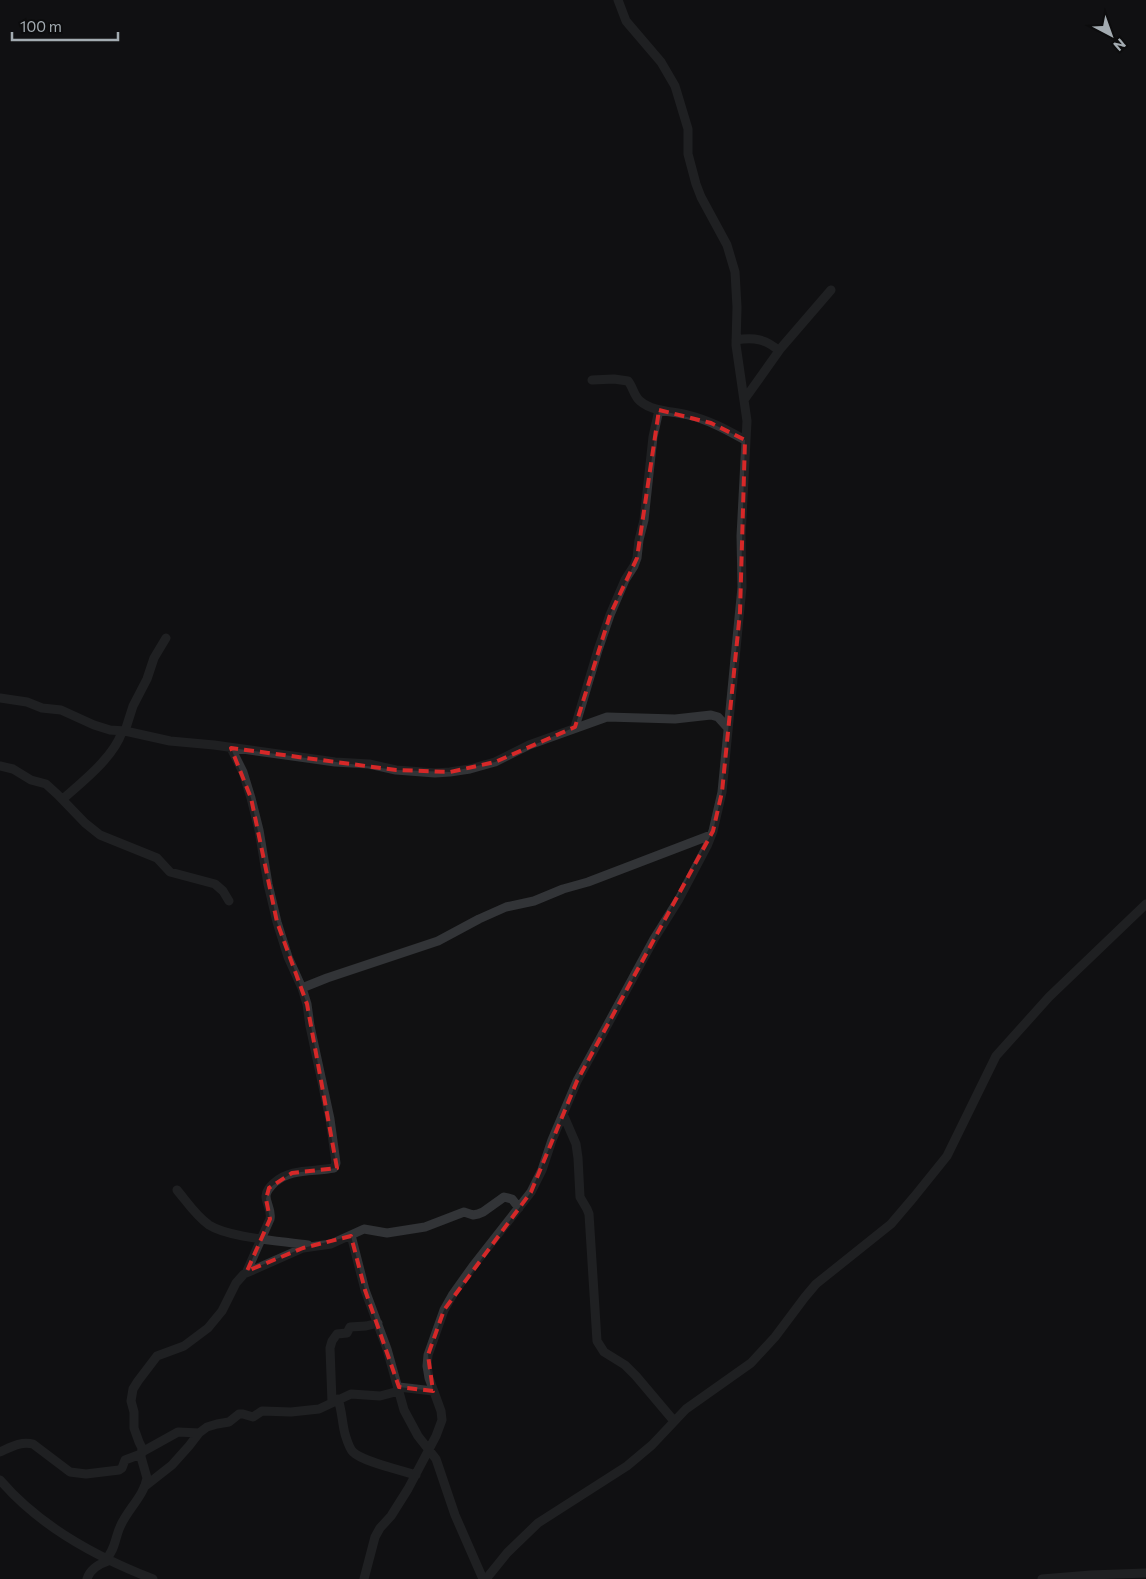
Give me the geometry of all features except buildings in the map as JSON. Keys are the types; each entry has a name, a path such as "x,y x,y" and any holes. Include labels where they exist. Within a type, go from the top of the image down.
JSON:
{"street":[{"path":"364,1579 375,1537 394,1512 416,1475 442,1420 427,1366 428,1354 444,1310 473,1266 531,1192 542,1170 577,1081 707,846 718,814 722,792 742,587 741,536 747,421 736,340 736,284 728,246 701,197 696,184 688,154 688,129 666,69 626,21 618,0"},
{"path":"744,400 779,351 831,290"},
{"path":"736,340 760,339 779,351"},
{"path":"592,380 614,379 628,381 638,399 659,410 687,415 711,423 745,440"},
{"path":"575,727 607,623 616,599 637,558 644,520 653,437 659,410"},
{"path":"63,800 115,747 133,706 144,688 154,658 166,638"},
{"path":"0,698 27,702 42,708 61,710 99,727 170,741 335,762 369,764 396,770 435,773 450,772 495,762 529,745 607,717 675,719 711,715 716,716 727,727"},
{"path":"231,748 243,772 251,798 259,830 268,884 278,922 288,957 307,1004 330,1119 336,1165 331,1169 292,1173 272,1184 266,1194 270,1219 247,1271"},
{"path":"0,766 14,769 31,780 46,784 85,823 100,835 157,858 170,872 215,884 221,888 229,901"},
{"path":"302,988 430,944 506,907 588,882 711,835"},
{"path":"351,1235 365,1290 399,1389 401,1402 418,1436 436,1459 455,1515 485,1579 507,1553 538,1523 627,1466 652,1445 694,1403 751,1362 775,1337 816,1284 901,1214 947,1156 996,1056 1049,997 1146,904"},
{"path":"563,1114 576,1144 578,1190 589,1214 597,1341 604,1352 625,1365 636,1376 674,1421"},
{"path":"177,1190 202,1219 211,1226 225,1232 315,1246"},
{"path":"88,1579 89,1573 107,1560 114,1549 117,1535 124,1519 144,1487 147,1478 141,1453 142,1448 134,1428 134,1412 131,1401 133,1389 157,1356 184,1346 208,1328 222,1311 240,1277 247,1271 281,1259 303,1248 331,1244 364,1229 383,1233 426,1227 464,1212 473,1215 478,1214 504,1196 512,1199 519,1208"},
{"path":"378,1324 350,1327 346,1333 337,1334 332,1341 330,1348 335,1401 344,1420 345,1433 352,1451 371,1461 416,1475"},
{"path":"144,1487 181,1456 199,1433 212,1425 229,1422 239,1414 253,1417 262,1411 291,1412 312,1410 323,1408 355,1393 380,1396 399,1389 433,1391"},
{"path":"0,1452 21,1444 33,1444 70,1472 86,1474 119,1470 125,1460 178,1432 199,1433"},
{"path":"0,1480 30,1510 71,1540 107,1560 153,1579"},
{"path":"1042,1579 1146,1573"}],"highlighted area":[{"path":"659,410 711,423 745,440 740,612 722,792 713,831 577,1081 531,1192 444,1310 428,1355 433,1391 399,1387 365,1290 351,1236 303,1248 247,1271 270,1219 266,1199 269,1188 292,1173 337,1168 307,1004 277,922 251,798 231,748 396,770 450,772 495,762 575,727 610,615 637,558"}]}
